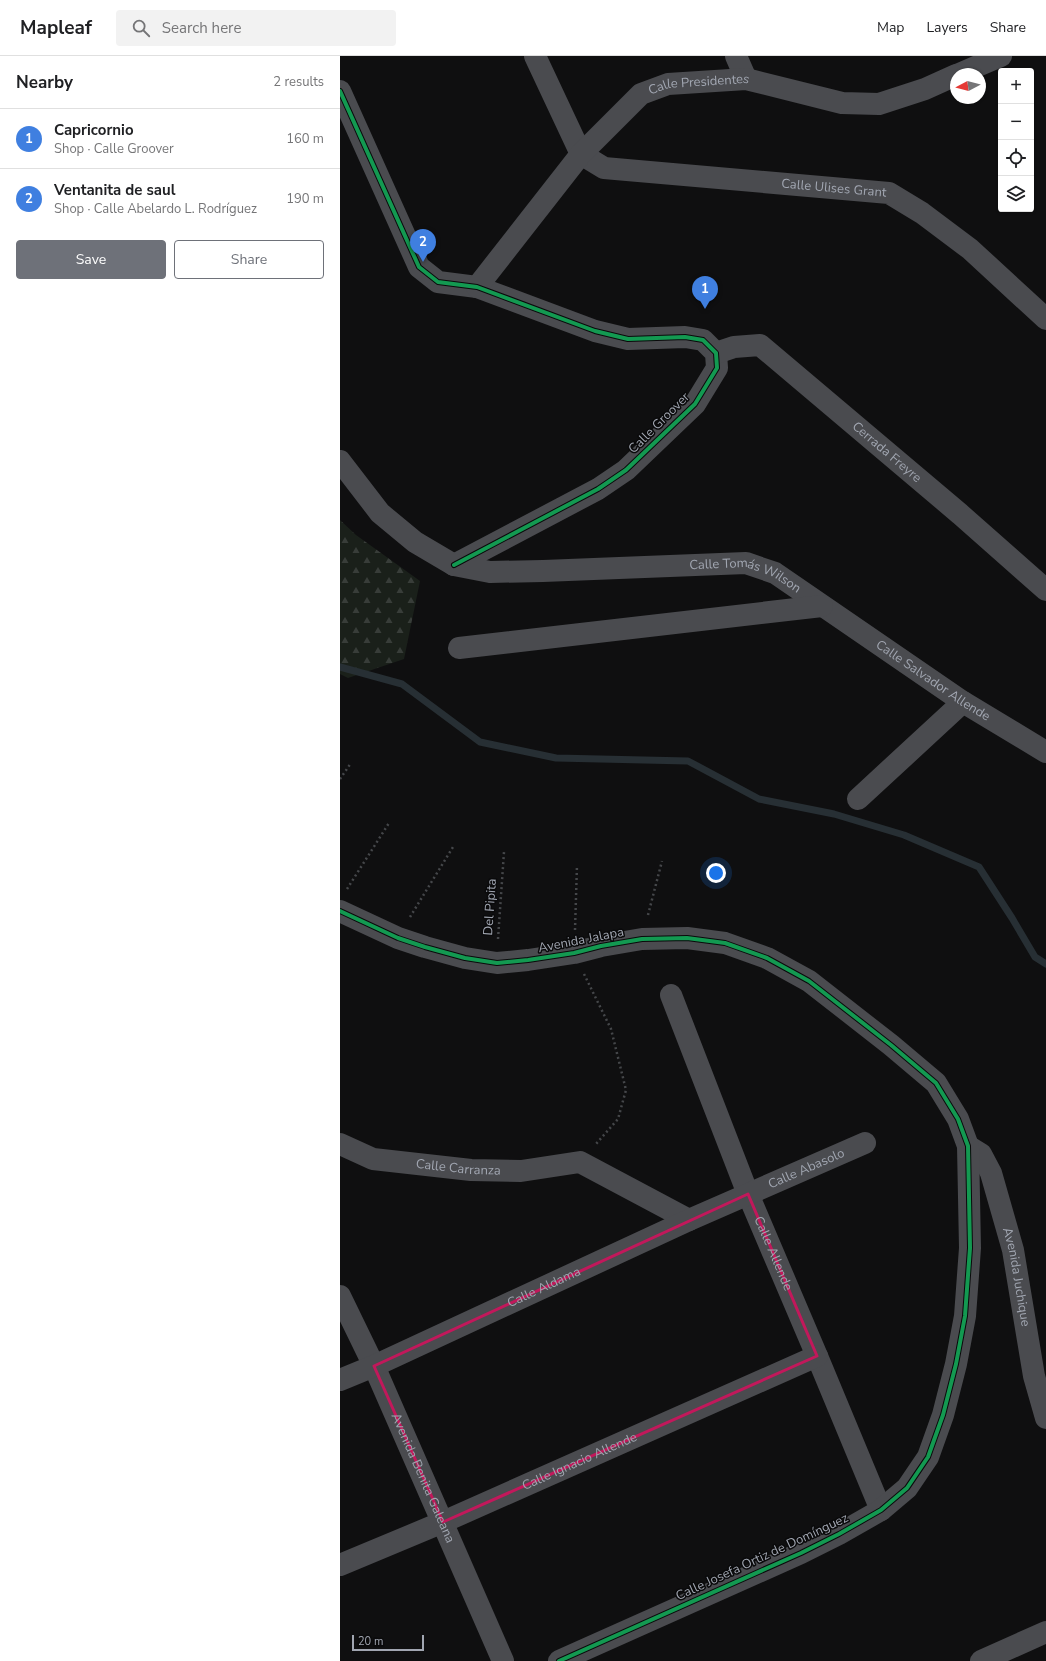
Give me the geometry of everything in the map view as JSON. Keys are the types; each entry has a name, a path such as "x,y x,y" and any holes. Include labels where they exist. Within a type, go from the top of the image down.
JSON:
{"street":[{"path":"535,56 580,154"},
{"path":"736,56 746,79"},
{"path":"973,68 1001,56"},
{"name":"Calle Presidentes","path":"477,287 580,154 641,94 668,84 746,79 842,103 879,104 925,89 950,79"},
{"path":"340,91 419,268 438,282 477,287 595,331 628,339 685,337 704,340 716,353"},
{"name":"Calle Ulises Grant","path":"580,154 604,168 889,193 922,213 970,249 1046,319"},
{"name":"Cerrada Freyre","path":"716,353 734,347 760,345 960,514 1046,590"},
{"name":"Calle Groover","path":"454,565 598,489 626,470 695,404 717,368 716,353"},
{"name":"Calle Tomás Wilson","path":"340,461 380,513 415,542 454,565 497,572 746,562 775,573 822,606"},
{"name":"Calle Tomás Wilson","path":"459,648 822,606"},
{"name":"Calle Salvador Allende","path":"822,606 963,702 1046,752"},
{"path":"858,799 963,702"},
{"name":"Avenida Jalapa","path":"342,902 398,938 464,958 497,963 574,953 601,946 642,939 687,938 725,944 767,958 809,981 891,1045 936,1083 958,1119 968,1146"},
{"name":"Calle Allende","path":"671,995 748,1194 818,1356 881,1510"},
{"name":"Calle Abasolo","path":"748,1194 865,1143"},
{"name":"Calle Carranza","path":"340,1144 373,1159 471,1170 521,1171 580,1162"},
{"name":"Avenida Juchique","path":"968,1146 981,1154 990,1173 1009,1236 1013,1250 1034,1376 1046,1418"},
{"name":"Calle Josefa Ortiz de Domínguez","path":"559,1661 801,1553 881,1510 907,1488 928,1457 943,1416 956,1364 965,1316 970,1248 968,1146"},
{"path":"580,1162 689,1220"},
{"name":"Calle Aldama","path":"340,1380 374,1366 748,1194"},
{"name":"Avenida Benita Galeana","path":"340,1296 374,1366 503,1661"},
{"name":"Calle Ignacio Allende","path":"340,1565 443,1522 818,1356"},
{"path":"981,1661 1046,1632"}],"path":[{"path":"340,778 351,763"},
{"path":"342,902 388,823"},
{"path":"398,938 452,847"},
{"path":"642,939 662,862"},
{"path":"577,865 574,953 611,1029 626,1090 618,1119 580,1162"}],"highlighted area":[{"path":"748,1194 817,1356 443,1522 374,1366"}],"green space":[{"path":"340,520 356,535 420,581 404,659 348,678 340,674"}],"waterway":[{"path":"340,667 402,684 480,742 556,758 688,761 759,799 834,814 904,835 979,867 1035,957 1046,964"}],"cycle path":[{"path":"340,91 419,267 438,282 477,287 595,331 628,339 685,337 703,340 716,353 717,368 695,404 626,470 598,489 454,565"},
{"path":"340,911 398,938 425,947 465,958 497,963 574,953 601,946 642,939 687,938 725,943 767,958 809,981 891,1045 936,1083 958,1119 968,1146 970,1248 965,1316 956,1364 943,1415 928,1457 907,1488 881,1510 839,1534 801,1553 559,1661"}],"place":[{"name":"Ventanita de saul","path":"423,262"},
{"name":"Capricornio","path":"705,309"}]}
